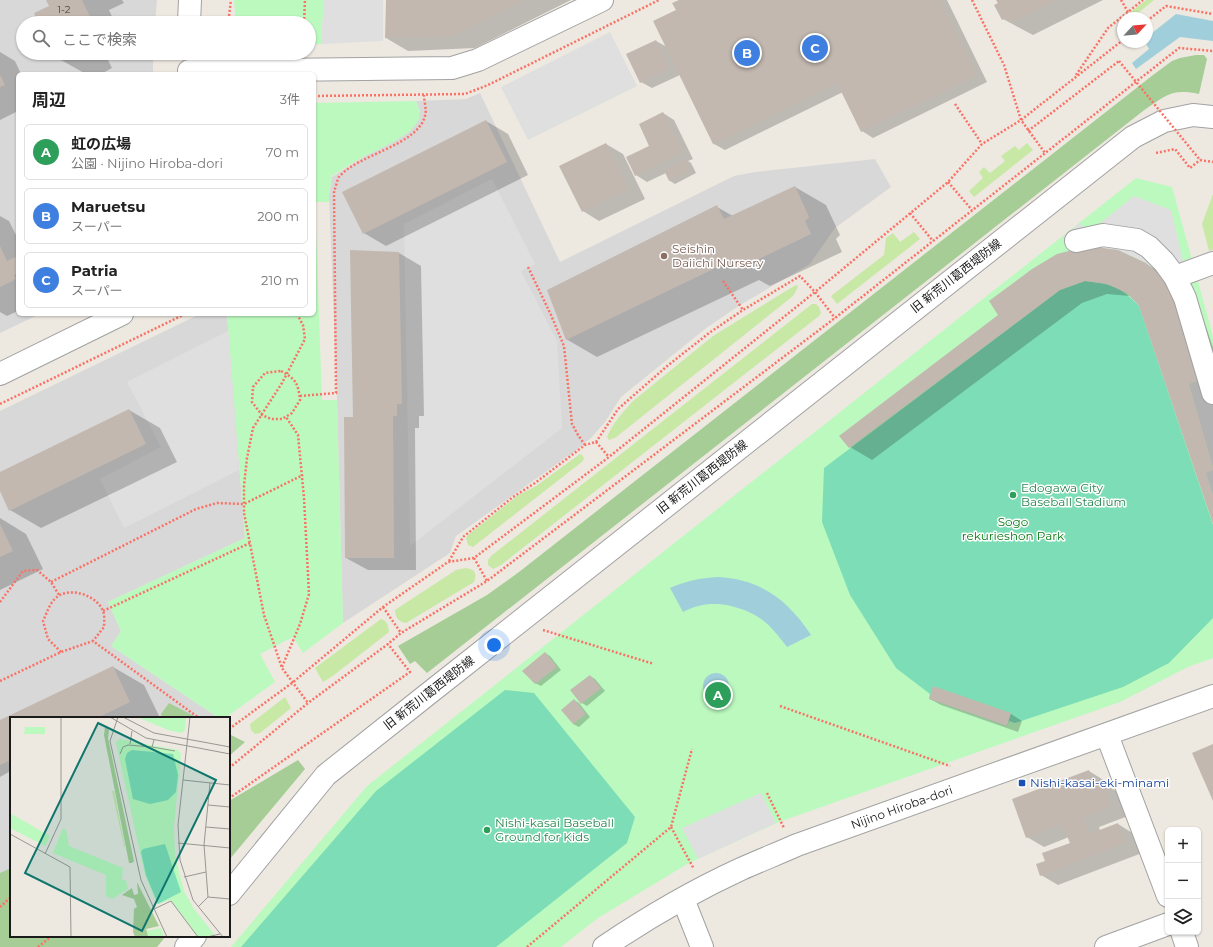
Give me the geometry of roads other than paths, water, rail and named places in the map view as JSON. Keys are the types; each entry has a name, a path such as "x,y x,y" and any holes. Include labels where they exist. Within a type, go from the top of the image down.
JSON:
{"street":[{"path":"190,0 190,16"},
{"path":"189,66 452,68 478,60 602,0"},
{"name":"旧 新荒川葛西堤防線","path":"230,893 326,775 1133,137 1164,121 1193,115 1213,117"},
{"path":"1076,241 1103,235 1136,240 1149,247 1164,262 1175,277 1185,298 1213,393"},
{"path":"1175,277 1213,262"},
{"path":"0,374 118,316"},
{"name":"Nijino Hiroba-dori","path":"604,947 628,931 683,899 740,870 797,845 1213,696"},
{"path":"1107,735 1165,888"},
{"path":"683,899 702,947"},
{"path":"1106,947 1165,925"},
{"path":"1183,935 1187,947"},
{"path":"186,947 194,937"}],"water":[{"path":"1176,14 1213,21 1213,41 1180,37 1136,69 1132,63 1148,48 1153,48 1153,32"},
{"path":"718,577 747,582 772,594 793,611 811,635 787,647 763,620 741,609 731,606 712,604 695,607 683,612 670,588 693,580"},
{"path":"716,673 725,677 729,686 725,695 716,699 707,695 703,686 707,677"}],"place":[{"name":"Patria","path":"815,48"},
{"name":"Maruetsu","path":"747,53"},
{"name":"Seishin Daiichi Nursery","path":"664,256"},
{"name":"Edogawa City Baseball Stadium","path":"1013,495"},
{"name":"虹の広場","path":"718,695"},
{"name":"Nishi-kasai-eki-minami","path":"1022,783"},
{"name":"Nishi-kasai Baseball Ground for Kids","path":"487,830"}],"park label":[{"name":"Sogo rekurieshon Park","path":"1013,529"}]}
